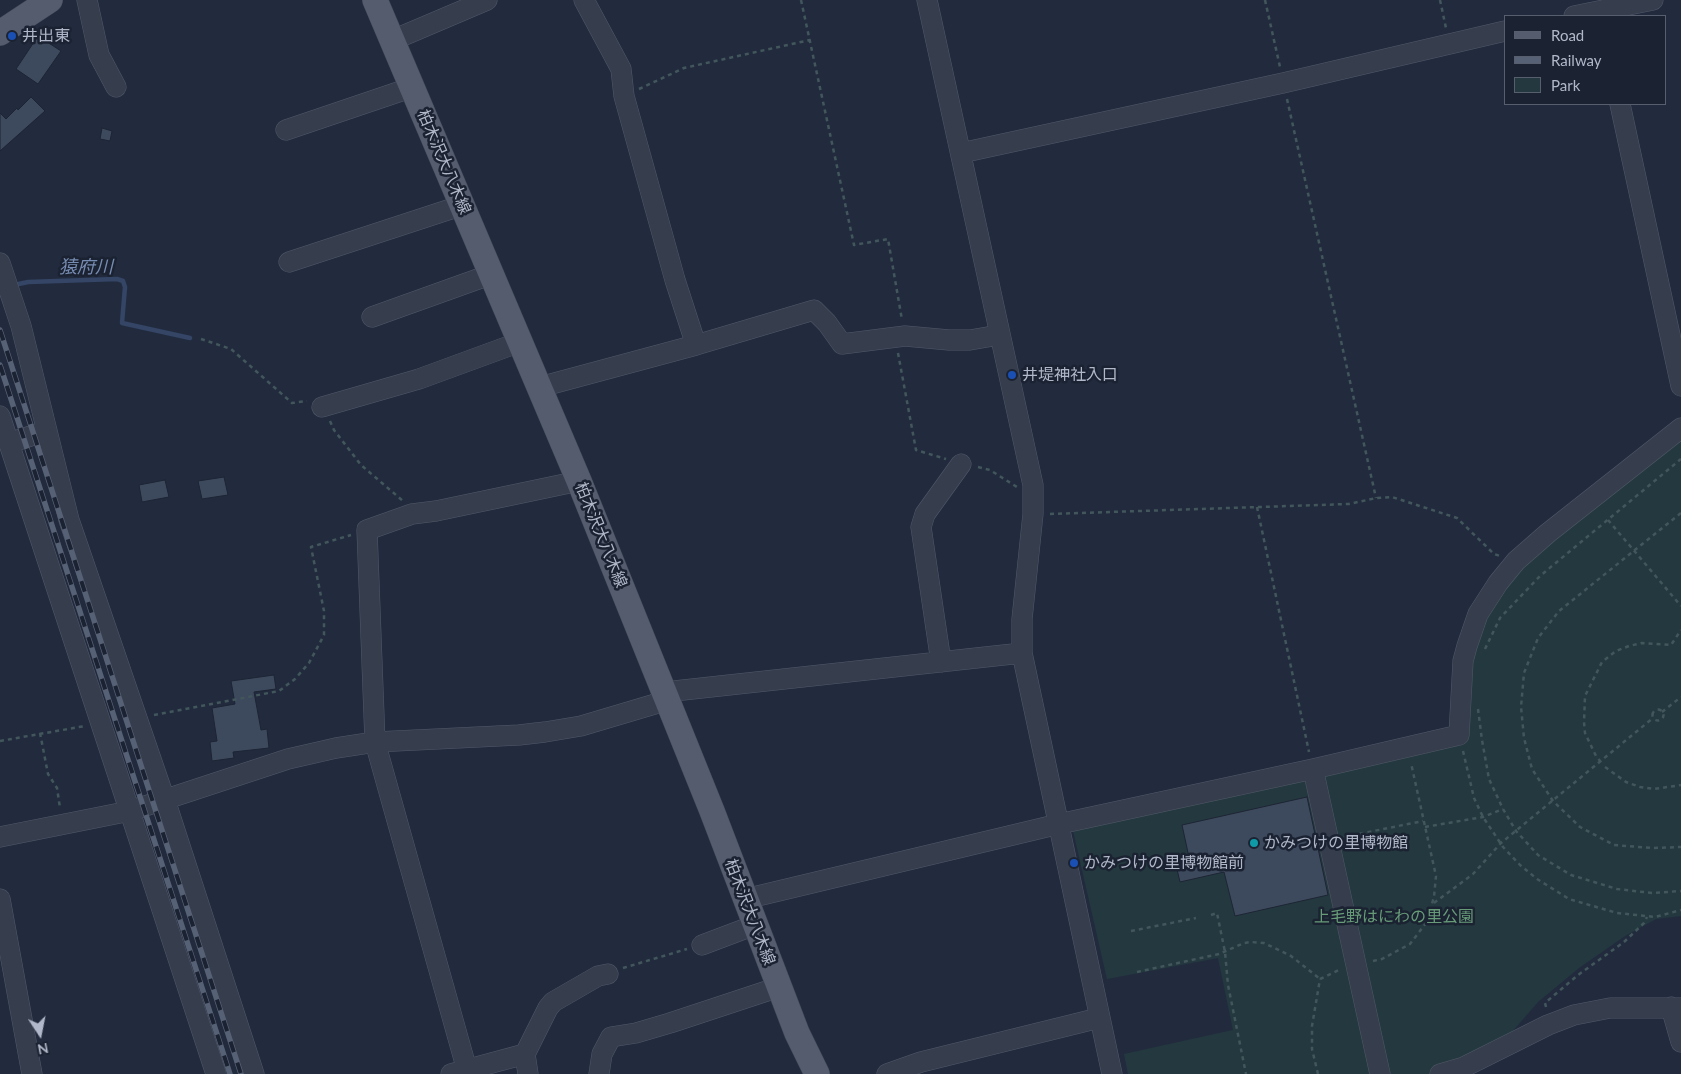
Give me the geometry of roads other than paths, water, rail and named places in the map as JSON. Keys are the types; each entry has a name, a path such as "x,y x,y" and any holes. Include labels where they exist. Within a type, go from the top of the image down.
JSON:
{"main road":[{"path":"0,33 50,0"},
{"name":"柏木沢大八木線","path":"375,0 579,481 803,1047 817,1074"}],"street":[{"path":"87,0 99,55 116,87"},
{"path":"393,40 487,0"},
{"path":"584,0 621,69 624,96 675,280 696,345"},
{"path":"927,0 1033,485 1033,506 1022,619 1022,653 1112,1074"},
{"path":"1583,15 1600,13 1653,0"},
{"path":"961,152 1284,83 1504,31"},
{"path":"286,130 413,87"},
{"path":"1620,105 1681,386"},
{"path":"289,262 463,205"},
{"path":"0,263 21,326 70,520 165,800 254,1074"},
{"path":"372,317 492,274"},
{"path":"540,387 696,345 814,310 827,323 842,344 900,337 970,340 1000,335"},
{"path":"322,407 419,379 520,342"},
{"path":"1,420 216,1074"},
{"path":"745,899 1059,824 1459,735 1463,661 1478,614 1488,597 1516,561 1548,532 1681,428"},
{"path":"10,443 46,431"},
{"path":"941,662 921,527 925,514 962,464"},
{"path":"525,1054 459,1072 376,742 367,530 412,514 436,511 579,481"},
{"path":"0,837 130,811 288,759 336,748 376,742 545,732 581,726 655,704 674,691 1022,653"},
{"path":"1313,769 1380,1074"},
{"path":"0,899 32,1074"},
{"path":"702,945 755,925"},
{"path":"528,1074 525,1054 548,1008 553,1002 598,976 608,974"},
{"path":"599,1074 602,1054 611,1038 670,1023 779,987"},
{"path":"1440,1074 1466,1070 1548,1025 1574,1015 1610,1008 1676,1007 1681,1042"},
{"path":"887,1074 921,1062 1100,1018"}],"waterway":[{"name":"猿府川","path":"14,285 28,282 117,279 123,281 125,287 122,323 190,338"}],"railway":[{"path":"0,330 241,1074"},
{"path":"0,365 230,1074"}],"place":[{"name":"井出東","path":"12,36"},
{"name":"井堤神社入口","path":"1012,375"},
{"name":"かみつけの里博物館","path":"1254,843"},
{"name":"かみつけの里博物館前","path":"1074,863"}],"park label":[{"name":"上毛野はにわの里公園","path":"1394,917"}]}
